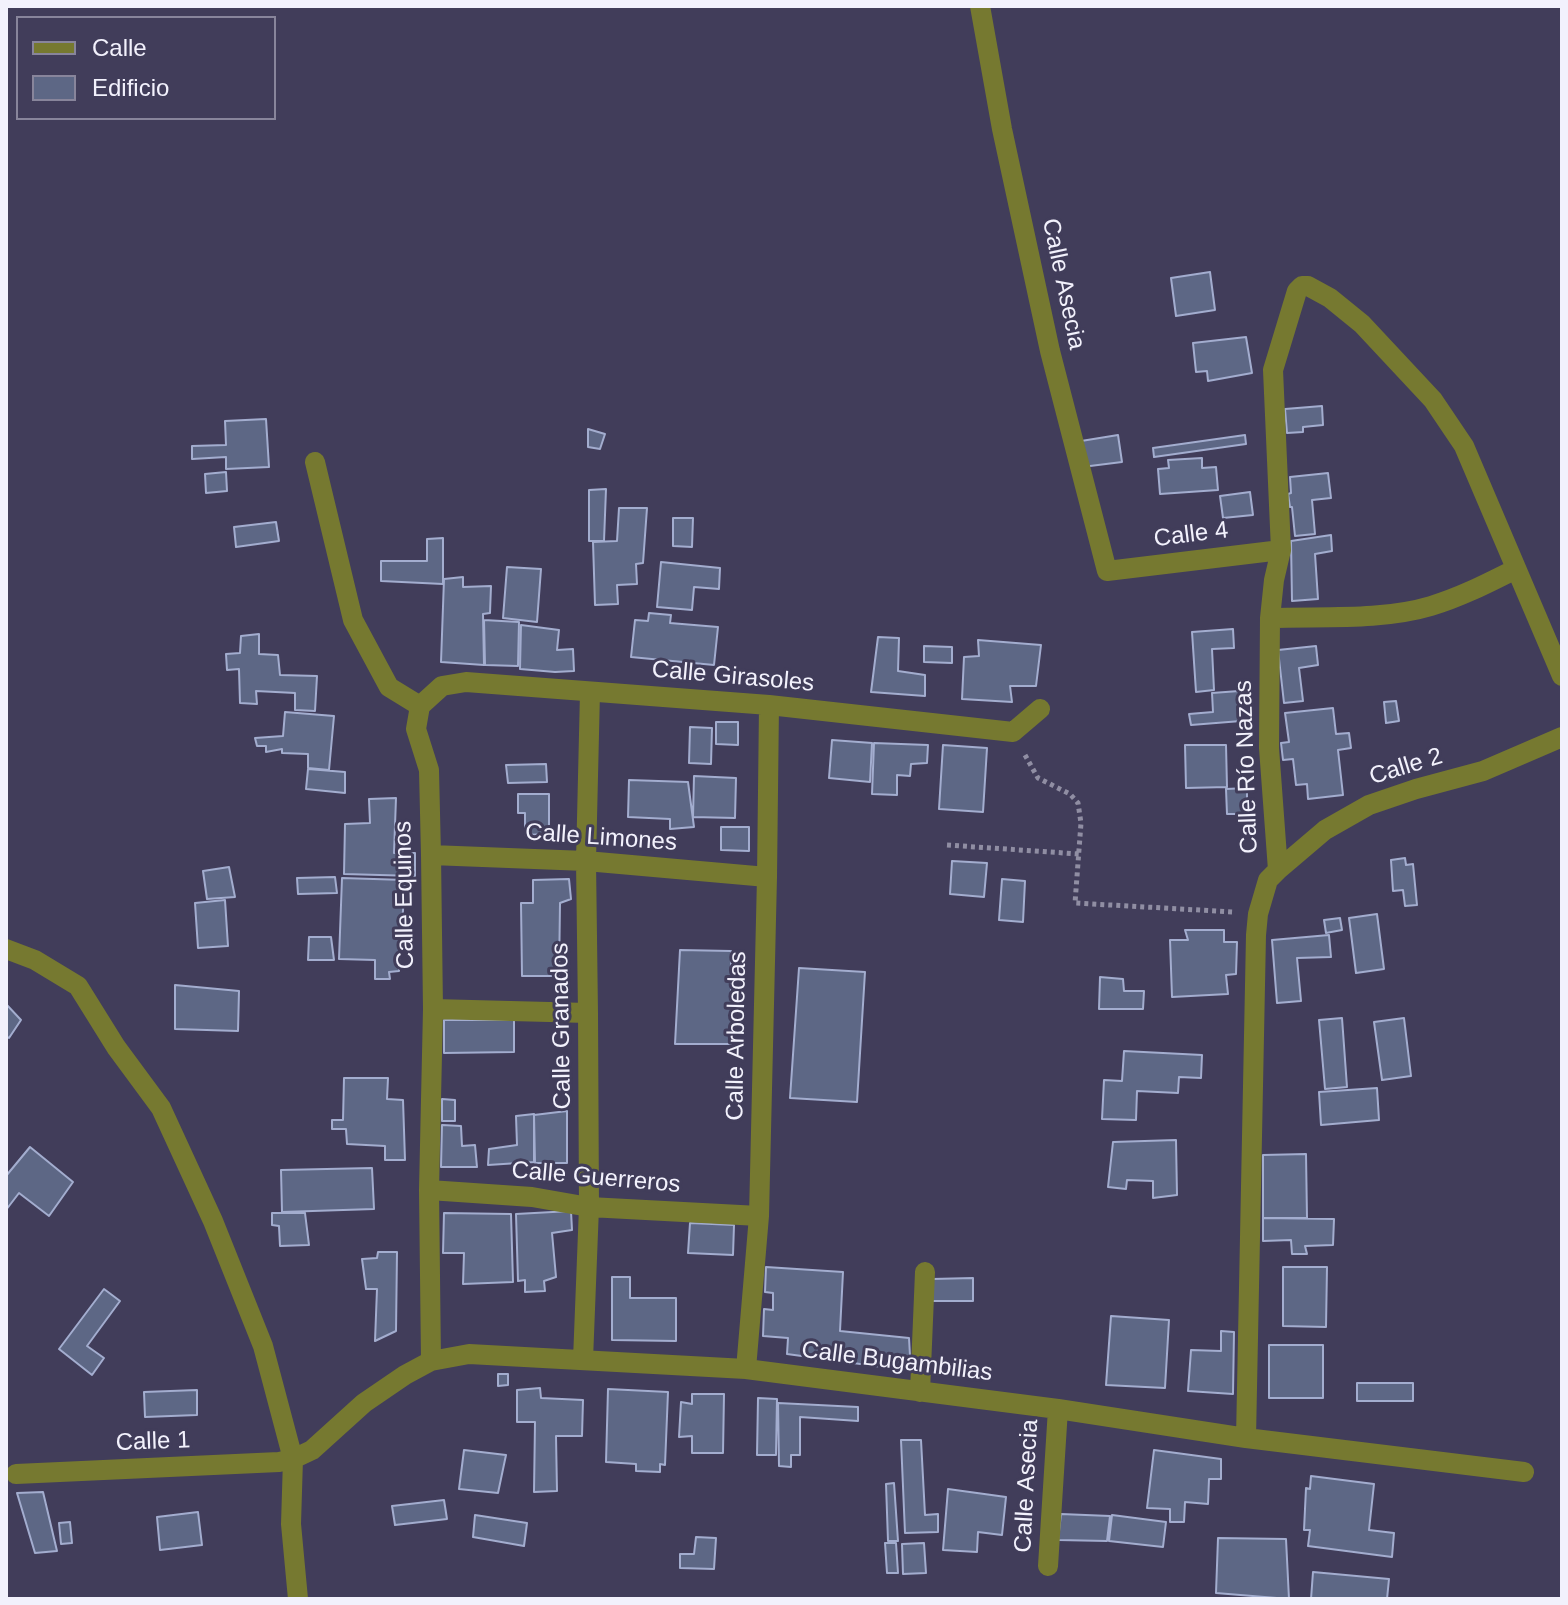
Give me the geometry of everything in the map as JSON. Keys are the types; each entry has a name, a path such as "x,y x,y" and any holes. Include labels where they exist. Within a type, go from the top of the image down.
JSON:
{"street":[{"name":"Calle Asecia","path":"980,6 1002,129 1050,351 1107,571"},
{"name":"Calle Río Nazas","path":"1246,1438 1255,951 1258,914 1268,880 1278,870 1269,748 1270,618 1281,550 1273,370 1297,291 1302,286 1330,298 1362,324 1433,400 1464,446 1516,569"},
{"path":"315,462 353,620 389,687 420,706"},
{"name":"Calle 4","path":"1107,571 1281,550"},
{"path":"1270,618 1380,615 1428,607 1474,591 1516,569 1562,676"},
{"name":"Calle Girasoles","path":"420,706 442,686 455,682 769,705 1013,732"},
{"name":"Calle Granados","path":"583,1360 589,1207 586,861 590,692"},
{"name":"Calle Arboledas","path":"746,1369 759,1216 769,705"},
{"name":"Calle Equinos","path":"420,706 416,729 429,770 431,855 431,1361"},
{"path":"1013,732 1040,709"},
{"name":"Calle 2","path":"1278,870 1325,830 1369,805 1483,771 1562,737"},
{"name":"Calle Limones","path":"431,855 586,861 767,877"},
{"path":"6,949 35,960 78,986 116,1047 161,1108 213,1221 263,1346 293,1459 291,1524 298,1599"},
{"path":"433,1009 588,1013"},
{"name":"Calle Guerreros","path":"429,1190 532,1197 589,1207 759,1216"},
{"path":"920,1392 925,1272"},
{"name":"Calle Bugambilias","path":"293,1459 312,1450 364,1403 405,1375 431,1361 469,1354 746,1369 1058,1409 1246,1438 1524,1472"},
{"name":"Calle Asecia","path":"1048,1566 1058,1409"},
{"name":"Calle 1","path":"16,1474 293,1459"}],"path":[{"path":"1013,732 1038,778 1070,794 1078,803 1081,823 1075,903 1258,914"},
{"path":"947,845 1079,854"}],"building":[{"path":"1210,272 1215,310 1176,316 1171,278"},
{"path":"1246,337 1252,373 1208,381 1207,371 1196,372 1193,343"},
{"path":"1322,406 1323,425 1303,427 1303,432 1287,433 1285,409"},
{"path":"266,419 269,467 226,469 226,457 192,459 192,446 226,445 225,421"},
{"path":"588,429 605,434 600,449 588,447"},
{"path":"1118,435 1122,462 1082,467 1075,442"},
{"path":"1245,435 1246,444 1154,457 1153,448"},
{"path":"1202,458 1202,468 1216,467 1218,490 1160,494 1158,469 1169,468 1168,460"},
{"path":"226,472 227,491 206,493 205,474"},
{"path":"1328,473 1331,498 1312,500 1315,534 1295,536 1288,494 1291,493 1290,477"},
{"path":"606,489 604,541 589,541 589,490"},
{"path":"1250,492 1253,515 1223,518 1220,496"},
{"path":"619,508 647,508 643,563 636,564 637,584 617,585 618,604 595,605 593,542 617,541"},
{"path":"673,518 693,518 692,547 673,546"},
{"path":"276,522 279,541 236,547 234,527"},
{"path":"1331,535 1332,551 1315,554 1318,599 1292,601 1291,541"},
{"path":"443,538 443,584 381,581 381,561 427,561 427,539"},
{"path":"661,562 720,568 719,589 694,587 692,610 657,607"},
{"path":"507,567 541,569 537,622 503,618"},
{"path":"463,577 463,587 491,586 490,613 483,614 484,665 441,662 444,579"},
{"path":"649,613 671,615 670,623 718,627 714,665 631,657 635,620 648,621"},
{"path":"484,620 519,622 518,666 485,665"},
{"path":"521,625 559,630 557,650 573,649 574,671 520,669"},
{"path":"1233,629 1234,648 1212,649 1214,690 1196,692 1192,632"},
{"path":"259,634 259,654 278,655 280,675 317,676 315,711 295,710 295,693 256,691 257,704 240,703 239,669 227,670 226,654 240,653 241,636"},
{"path":"878,637 899,638 898,671 925,675 925,696 871,692"},
{"path":"978,640 1041,645 1036,686 1010,686 1012,702 962,699 964,657 979,656"},
{"path":"924,646 952,647 952,663 924,662"},
{"path":"1316,646 1318,665 1299,668 1303,701 1284,703 1278,650"},
{"path":"1239,691 1241,721 1191,725 1189,714 1213,712 1212,693"},
{"path":"1396,701 1399,721 1386,723 1384,702"},
{"path":"1333,708 1336,734 1349,733 1351,748 1338,750 1343,795 1308,799 1307,784 1296,785 1293,759 1283,760 1281,743 1289,742 1285,713"},
{"path":"285,712 334,716 329,770 308,768 308,754 282,753 282,749 266,752 266,746 257,746 255,738 283,736"},
{"path":"716,722 738,722 738,745 716,744"},
{"path":"690,727 712,728 711,764 689,763"},
{"path":"832,740 872,743 870,782 829,778"},
{"path":"874,743 928,745 927,763 911,764 910,776 897,775 897,795 872,794"},
{"path":"943,745 987,748 983,812 939,809"},
{"path":"1185,745 1226,745 1227,787 1186,788"},
{"path":"546,764 547,782 508,783 506,765"},
{"path":"308,769 345,772 345,793 306,789"},
{"path":"694,776 736,778 735,818 693,817"},
{"path":"629,780 688,782 694,827 670,829 670,819 628,817"},
{"path":"1247,788 1247,814 1227,814 1226,789"},
{"path":"518,794 549,794 549,834 525,835 525,813 518,813"},
{"path":"396,798 394,853 415,853 415,876 344,874 345,824 370,823 369,799"},
{"path":"721,827 749,827 749,851 721,850"},
{"path":"1405,858 1406,865 1413,864 1417,905 1405,906 1403,890 1393,891 1391,860"},
{"path":"952,861 987,863 984,897 950,894"},
{"path":"229,867 235,897 207,899 203,871"},
{"path":"335,877 337,893 298,894 297,878"},
{"path":"342,878 405,880 399,971 389,972 390,979 375,979 375,960 339,959"},
{"path":"569,879 571,899 560,903 559,976 522,976 521,903 533,903 533,880"},
{"path":"1002,879 1025,881 1023,922 999,920"},
{"path":"225,900 228,946 198,948 195,903"},
{"path":"1377,914 1384,969 1356,973 1349,918"},
{"path":"1340,918 1342,930 1326,933 1324,920"},
{"path":"1185,930 1224,930 1224,942 1237,942 1236,974 1226,975 1228,994 1172,997 1170,940 1188,940"},
{"path":"1329,935 1331,957 1297,958 1301,1001 1277,1003 1272,940"},
{"path":"309,937 331,937 334,960 308,960"},
{"path":"680,950 731,951 731,1044 675,1044"},
{"path":"799,968 865,972 857,1102 790,1098"},
{"path":"1100,977 1123,979 1124,991 1144,991 1143,1009 1099,1009"},
{"path":"175,985 239,991 238,1031 175,1029"},
{"path":"6,1004 21,1020 9,1038 6,1036"},
{"path":"1342,1018 1347,1087 1325,1089 1319,1020"},
{"path":"1404,1018 1411,1076 1382,1080 1374,1022"},
{"path":"444,1020 514,1020 514,1052 444,1053"},
{"path":"1124,1051 1202,1055 1201,1078 1179,1077 1178,1093 1137,1091 1136,1120 1102,1119 1104,1080 1122,1081"},
{"path":"344,1078 388,1078 387,1099 403,1100 405,1160 385,1160 385,1146 347,1144 346,1129 332,1129 332,1120 343,1120"},
{"path":"1377,1088 1379,1120 1321,1125 1319,1092"},
{"path":"442,1099 455,1100 455,1121 442,1121"},
{"path":"567,1111 567,1163 535,1163 534,1115"},
{"path":"534,1114 534,1162 488,1165 489,1149 517,1145 516,1116"},
{"path":"442,1125 461,1126 462,1146 475,1145 477,1167 441,1167"},
{"path":"1176,1140 1177,1195 1153,1198 1153,1181 1127,1180 1126,1189 1108,1187 1113,1142"},
{"path":"30,1147 73,1182 49,1216 19,1193 6,1210 6,1176"},
{"path":"1306,1154 1307,1218 1263,1218 1263,1155"},
{"path":"372,1168 374,1209 282,1212 281,1170"},
{"path":"571,1211 572,1230 552,1233 556,1277 544,1281 545,1291 525,1292 525,1280 518,1281 516,1214"},
{"path":"272,1213 305,1213 309,1245 280,1246 279,1226 272,1225"},
{"path":"444,1213 511,1214 513,1282 463,1284 464,1253 443,1253"},
{"path":"1263,1218 1334,1219 1333,1245 1305,1246 1307,1254 1292,1254 1291,1240 1263,1241"},
{"path":"690,1223 734,1225 733,1255 688,1253"},
{"path":"378,1252 397,1252 396,1331 375,1341 377,1289 366,1289 362,1259 377,1258"},
{"path":"766,1267 843,1272 840,1331 909,1338 910,1356 897,1369 787,1354 788,1338 763,1336 764,1309 773,1310 773,1293 765,1292"},
{"path":"1283,1267 1327,1267 1326,1327 1283,1326"},
{"path":"612,1277 630,1277 630,1298 676,1298 676,1341 612,1340"},
{"path":"973,1278 973,1301 932,1301 932,1279"},
{"path":"104,1289 120,1301 87,1346 104,1358 92,1375 59,1349"},
{"path":"1111,1316 1169,1320 1165,1388 1106,1385"},
{"path":"1221,1331 1234,1332 1233,1394 1188,1391 1191,1350 1221,1351"},
{"path":"1269,1345 1323,1345 1323,1398 1269,1398"},
{"path":"498,1374 508,1374 508,1385 498,1386"},
{"path":"1357,1383 1413,1383 1413,1401 1357,1401"},
{"path":"540,1388 541,1398 583,1400 582,1436 556,1436 557,1491 534,1492 535,1422 517,1422 517,1390"},
{"path":"608,1389 668,1392 665,1465 660,1464 660,1472 636,1471 636,1464 606,1462"},
{"path":"197,1390 197,1415 145,1417 144,1392"},
{"path":"692,1394 724,1394 723,1453 692,1453 692,1436 679,1437 681,1402 692,1404"},
{"path":"758,1398 777,1399 776,1455 757,1455"},
{"path":"778,1403 858,1407 858,1421 800,1417 800,1455 791,1455 791,1467 779,1466"},
{"path":"901,1440 921,1440 925,1515 938,1514 938,1532 905,1533"},
{"path":"464,1450 506,1455 498,1493 459,1489"},
{"path":"1154,1450 1221,1459 1221,1479 1209,1479 1208,1504 1185,1502 1184,1522 1170,1522 1170,1509 1147,1508"},
{"path":"1311,1476 1374,1484 1369,1530 1394,1533 1392,1557 1308,1546 1310,1530 1304,1530 1306,1488 1310,1489"},
{"path":"894,1483 898,1541 888,1541 886,1484"},
{"path":"948,1489 1006,1497 1002,1535 978,1532 977,1552 943,1550"},
{"path":"43,1492 57,1551 35,1553 17,1493"},
{"path":"444,1500 447,1519 395,1525 392,1506"},
{"path":"198,1512 202,1545 160,1550 157,1517"},
{"path":"1061,1514 1110,1516 1107,1541 1058,1540"},
{"path":"475,1515 527,1523 524,1546 473,1537"},
{"path":"1112,1515 1166,1522 1163,1547 1109,1541"},
{"path":"70,1522 72,1543 61,1544 59,1523"},
{"path":"696,1537 716,1538 714,1569 680,1568 680,1554 694,1554"},
{"path":"1218,1538 1286,1539 1289,1599 1216,1593"},
{"path":"885,1543 896,1543 898,1573 887,1573"},
{"path":"924,1543 926,1573 903,1574 902,1544"},
{"path":"1313,1572 1389,1579 1387,1599 1311,1599"}]}
